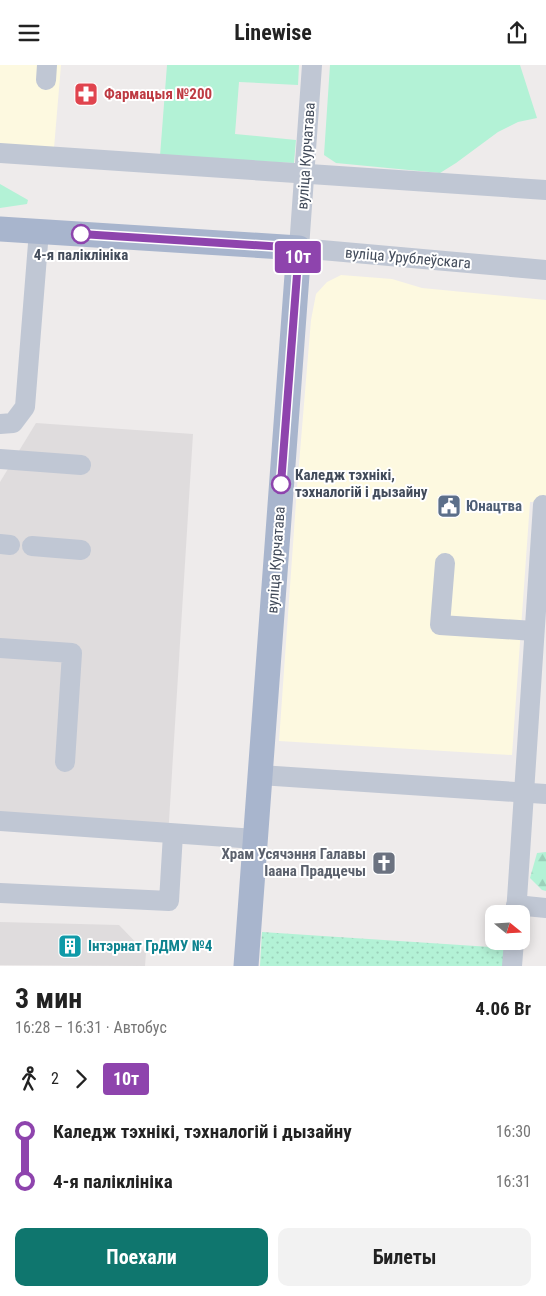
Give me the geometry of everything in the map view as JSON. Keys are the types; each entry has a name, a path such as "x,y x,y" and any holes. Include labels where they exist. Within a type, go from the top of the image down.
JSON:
{"main road":[{"name":"вуліца Урублеўскага","path":"0,229 299,248"},
{"name":"вуліца Курчатава","path":"246,966 299,248"}],"street":[{"name":"вуліца Курчатава","path":"299,248 312,65"},
{"path":"0,153 546,190"},
{"path":"0,424 13,423 24,407 39,231"},
{"name":"вуліца Урублеўскага","path":"299,248 546,270"},
{"path":"0,459 81,465"},
{"path":"516,905 534,631 541,599 543,505 546,505"},
{"path":"32,546 81,550"},
{"path":"445,563 440,625 534,631"},
{"path":"0,648 72,653 65,762"},
{"path":"260,775 546,794"},
{"path":"0,821 255,839"},
{"path":"0,893 169,901 173,834"},
{"path":"530,909 546,908"},
{"path":"512,966 513,950"}],"shaded area":[{"path":"0,65 61,65 53,160 0,157"},
{"path":"341,275 392,279 422,288 546,300 546,502 530,502 512,755 279,741 311,320 316,294 327,282"},
{"path":"36,423 193,434 168,837 0,825 0,482"},
{"name":"Інтэрнат ГрДМУ №4","path":"0,922 119,925 146,953 145,966 0,965"}],"green space":[{"path":"167,65 299,65 298,85 239,82 235,134 296,140 294,163 160,156"},
{"path":"330,65 520,65 537,118 518,122 498,132 440,173 336,163 324,155"},
{"path":"0,184 28,200 27,204 0,208"},
{"path":"546,852 546,891 542,890 530,878 537,853"},
{"path":"262,932 485,947 485,950 506,950 505,966 260,966"}],"bus line":[{"name":"10т","path":"81,234 299,248 281,484"}],"place":[{"name":"Фармацыя №200","path":"86,94"},
{"name":"4-я паліклініка","path":"81,234"},
{"name":"Каледж тэхнікі, тэхналогій і дызайну","path":"281,484"},
{"name":"Юнацтва","path":"449,506"},
{"name":"Храм Усячэння Галавы Іаана Прадцечы","path":"384,863"},
{"name":"Інтэрнат ГрДМУ №4","path":"70,946"}]}
